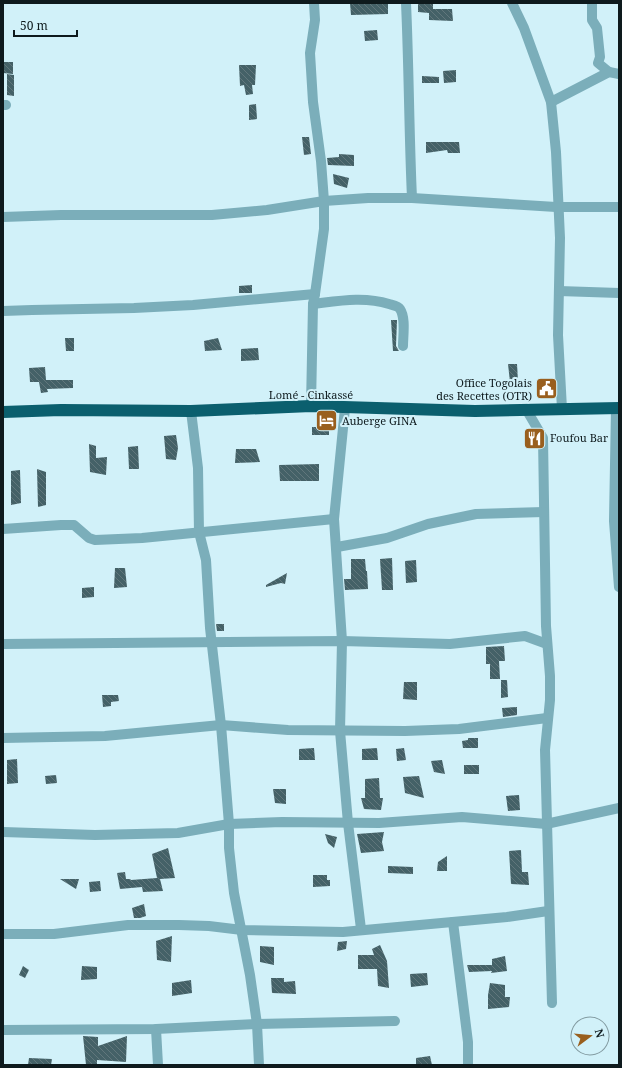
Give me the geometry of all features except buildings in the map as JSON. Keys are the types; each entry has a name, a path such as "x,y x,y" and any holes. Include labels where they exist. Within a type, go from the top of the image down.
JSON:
{"highway":[{"name":"Lomé - Cinkassé","path":"3,412 61,410 191,411 310,406 475,411 617,408"}],"street":[{"path":"310,406 314,299 324,229 324,201 321,160 313,102 310,53 315,20 314,3"},
{"path":"406,3 410,83 409,138 412,198"},
{"path":"512,3 524,28 551,102 556,152 560,238 558,335 562,409"},
{"path":"592,3 592,20 597,28 600,57 598,63 614,73"},
{"path":"551,102 614,73"},
{"path":"3,218 68,215 212,215 267,210 324,201 368,198 412,198 558,207 619,207"},
{"path":"559,291 619,293"},
{"path":"3,312 134,308 314,299 367,299 380,301 396,306 400,309 403,319 403,346"},
{"path":"345,408 334,519 342,641 340,731 348,823 361,929"},
{"path":"617,408 616,521 619,587"},
{"path":"526,409 544,438 547,644 550,676 550,700 545,750 547,789 546,824 552,1003"},
{"path":"191,411 198,468 199,532 206,560 210,628 221,725 229,824 229,848 234,893 248,963 257,1024 259,1065"},
{"path":"337,547 387,538 428,524 476,514 544,512"},
{"path":"3,529 74,525 88,538 95,540 142,538 334,519"},
{"path":"3,644 342,641 450,644 525,636 547,644"},
{"path":"3,738 105,736 221,725 288,730 405,731 459,729 547,718"},
{"path":"3,832 95,835 178,834 229,824 282,822 379,823 462,818 546,824 619,808"},
{"path":"3,934 54,934 128,925 179,925 209,926 242,930 343,932 361,929 507,917 548,911"},
{"path":"453,922 468,1042 468,1065"},
{"path":"3,1030 156,1029 257,1024 396,1021"},
{"path":"156,1029 158,1065"}],"place":[{"name":"Office Togolais des Recettes (OTR)","path":"547,389"},
{"name":"Auberge GINA","path":"327,421"},
{"name":"Foufou Bar","path":"534,438"}]}
